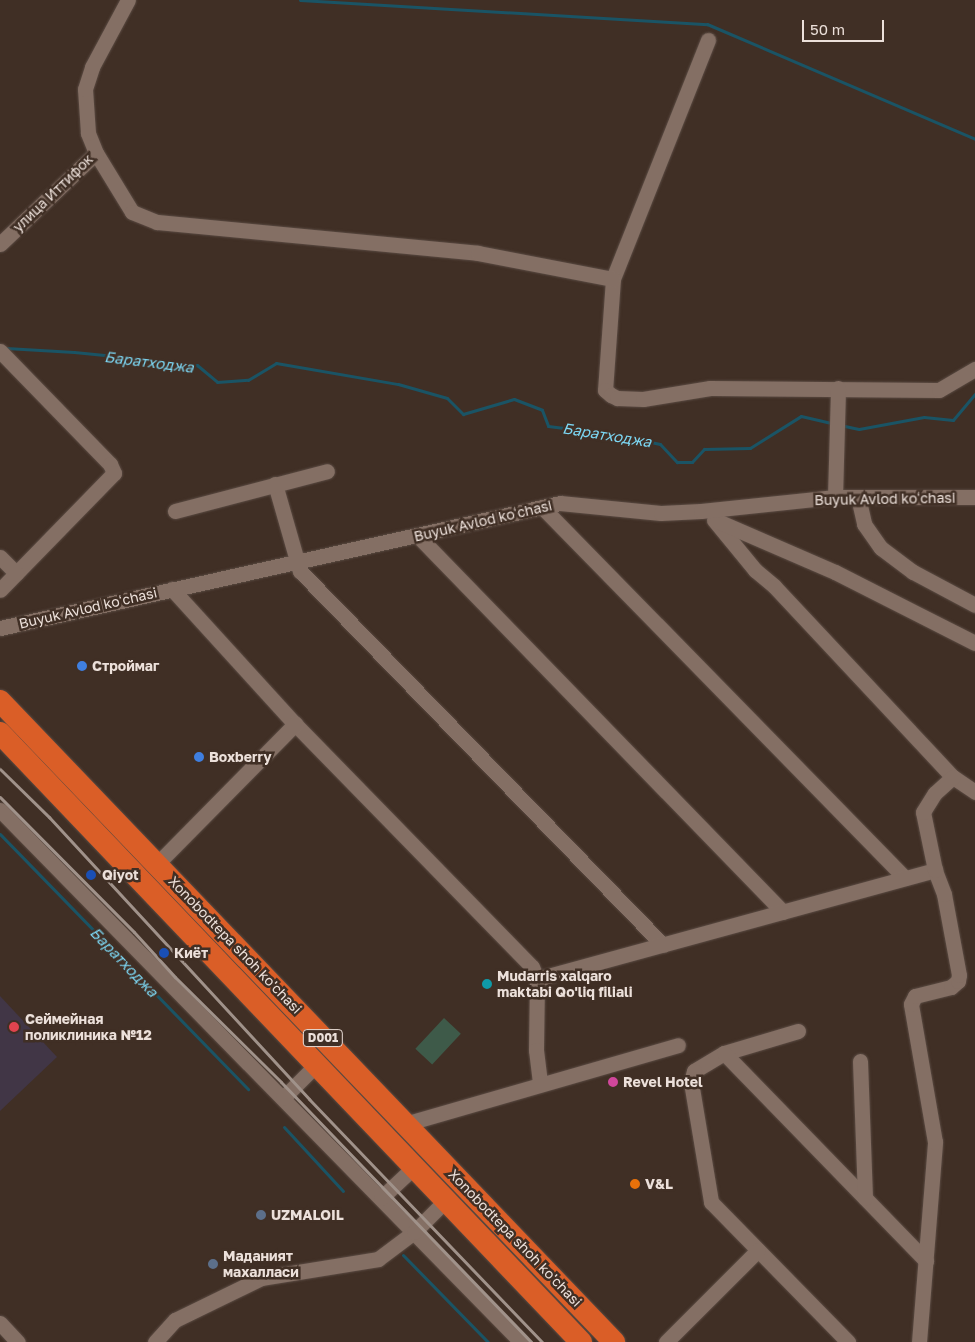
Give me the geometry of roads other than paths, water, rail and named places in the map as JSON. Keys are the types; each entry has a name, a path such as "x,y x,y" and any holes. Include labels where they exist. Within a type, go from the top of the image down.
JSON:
{"highway":[{"name":"Xonobodtepa shoh ko'chasi","path":"0,701 614,1342"},
{"name":"Xonobodtepa shoh ko'chasi","path":"0,733 581,1342"},
{"path":"244,988 261,972"}],"street":[{"name":"улица Иттифок","path":"0,244 96,153 88,133 85,89 92,67 128,0"},
{"path":"708,40 613,279 604,382 605,390 611,396 643,399 710,388 939,390 975,369"},
{"path":"96,153 132,212 157,222 478,253 613,279"},
{"path":"0,351 110,464 114,473 0,590"},
{"path":"835,497 838,388"},
{"path":"175,511 327,471"},
{"path":"275,484 295,561 300,571 663,946"},
{"name":"Buyuk Avlod koʻchasi","path":"0,628 560,503 661,513 701,511 835,497 975,497"},
{"path":"858,497 864,524 881,548 913,572 975,605"},
{"path":"542,507 905,878"},
{"path":"701,511 714,520 835,572 975,643"},
{"path":"714,520 755,570 774,586 953,777 975,792"},
{"path":"418,536 783,912"},
{"path":"0,557 16,573"},
{"path":"172,589 295,724 532,967 537,979 536,1050 540,1084"},
{"path":"157,864 295,724"},
{"path":"919,1342 935,1142 911,1004 912,1000 920,994 955,984 959,975 944,894 935,870 923,812 934,793 953,777"},
{"path":"0,810 521,1342"},
{"path":"537,979 935,870"},
{"path":"798,1031 724,1053 698,1068 691,1076 709,1192 711,1202 848,1342"},
{"path":"405,1124 678,1045"},
{"path":"724,1053 926,1261"},
{"path":"860,1061 865,1198"},
{"path":"283,1098 317,1064"},
{"path":"381,1198 414,1167"},
{"path":"155,1342 175,1320 261,1278 378,1259 414,1232 447,1200"},
{"path":"666,1342 758,1250"},
{"path":"0,1324 18,1342"}],"waterway":[{"path":"300,0 707,24 975,139"},
{"name":"Баратходжа","path":"6,348 145,359 172,366 197,365 217,382 248,380 276,363 398,384 447,398 463,414 514,399 542,410 548,426 613,434 660,444 677,462 692,462 704,449 750,448 801,416 832,423"},
{"name":"Баратходжа","path":"840,425 859,429 924,417 953,420 975,394"},
{"name":"Баратходжа","path":"0,834 248,1089"},
{"name":"Баратходжа","path":"284,1127 343,1191"},
{"name":"Баратходжа","path":"403,1255 488,1342"}],"railway":[{"path":"0,769 49,817 309,1099 542,1342"},
{"path":"0,797 134,932 175,977 281,1082 531,1342"}],"place":[{"name":"Строймаг","path":"82,666"},
{"name":"Boxberry","path":"199,757"},
{"name":"Qiyot","path":"91,875"},
{"name":"Киёт","path":"164,953"},
{"name":"Mudarris xalqaro maktabi Qo'liq filiali","path":"487,984"},
{"name":"Сеймейная поликлиника №12","path":"14,1027"},
{"name":"Revel Hotel","path":"613,1082"},
{"name":"V&L","path":"635,1184"},
{"name":"UZMALOIL","path":"261,1215"},
{"name":"Маданият махалласи","path":"213,1264"}]}
